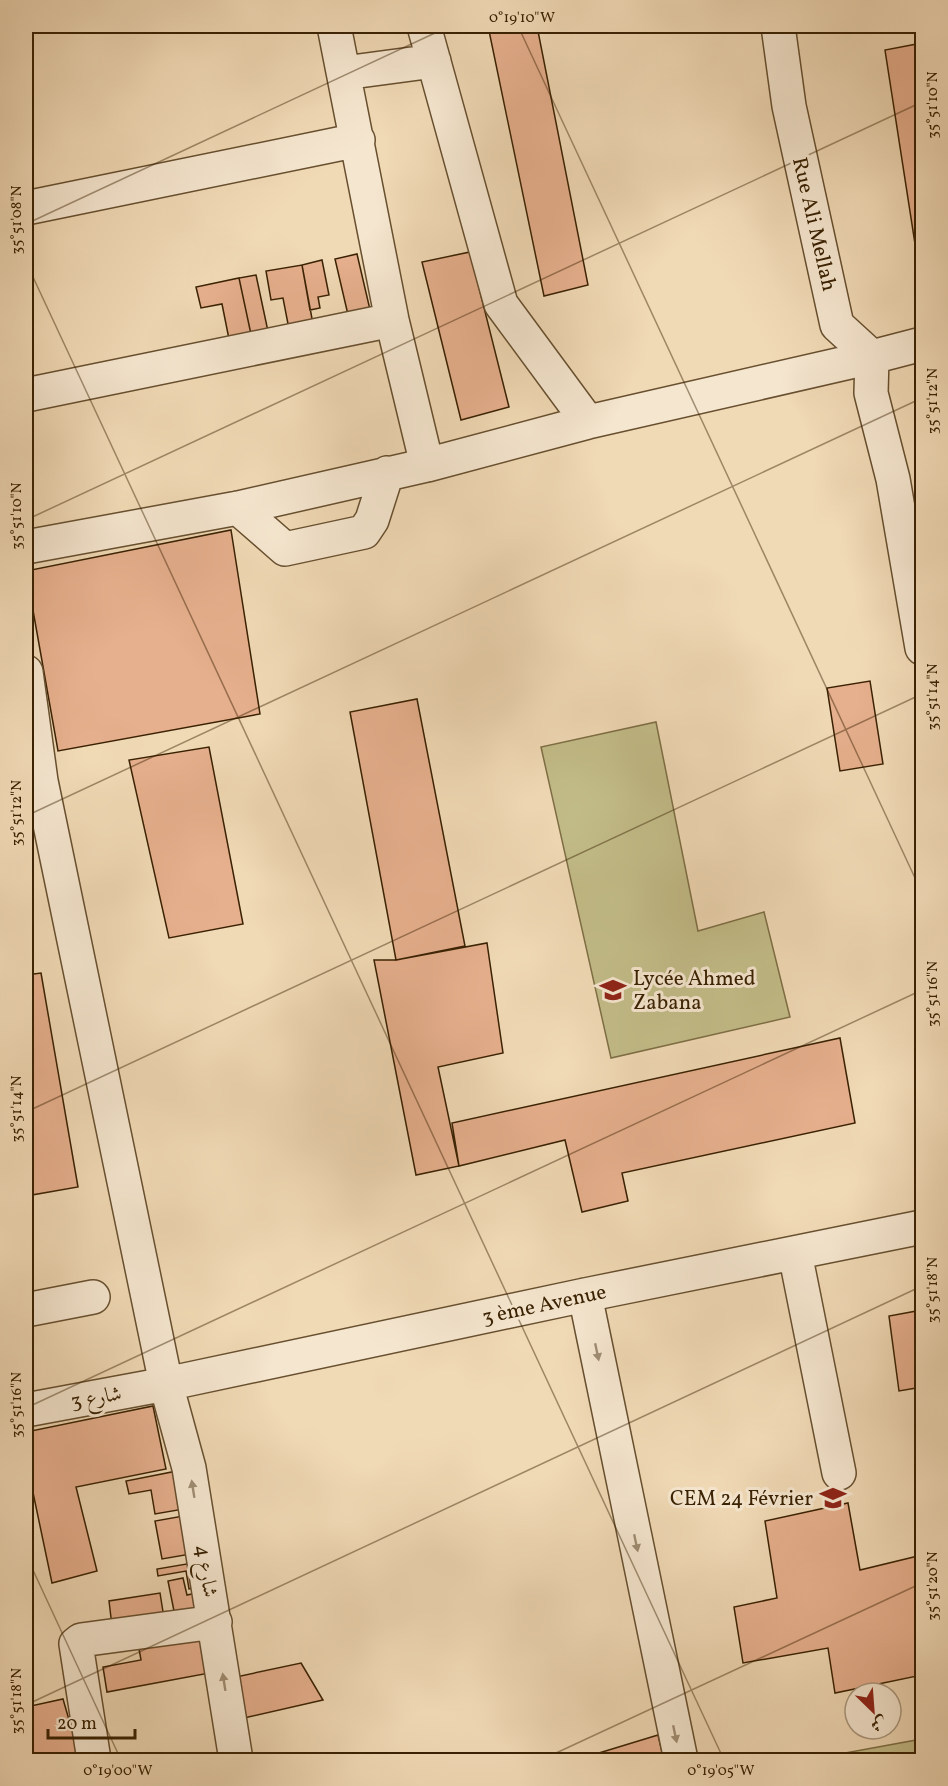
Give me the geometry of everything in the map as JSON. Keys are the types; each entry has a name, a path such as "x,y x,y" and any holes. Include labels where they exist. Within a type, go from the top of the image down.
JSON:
{"street":[{"path":"334,26 392,320 427,465"},
{"path":"424,26 501,304 588,422"},
{"name":"Rue Ali Mellah","path":"778,26 789,106 837,325 872,357"},
{"path":"344,73 434,61"},
{"path":"26,208 358,140"},
{"path":"26,395 392,320"},
{"path":"26,548 238,508 427,465 588,422 922,344"},
{"path":"872,357 871,393 910,507 922,648"},
{"path":"238,508 277,544 291,549 364,532 372,520 387,473"},
{"name":"شارع 4","path":"26,672 33,783 166,1384 189,1468 236,1761"},
{"name":"3 ème Avenue","path":"166,1384 585,1294 922,1227"},
{"path":"795,1253 839,1473"},
{"path":"585,1294 681,1761"},
{"path":"26,1310 93,1298"},
{"name":"شارع 3","path":"26,1410 166,1384"},
{"path":"94,1761 76,1644 81,1640 215,1622"}],"shaded area":[{"path":"656,722 698,931 764,912 790,1017 611,1058 541,747"},
{"path":"922,1739 922,1760 824,1760 823,1757"}],"building":[{"path":"488,26 537,26 588,285 544,296"},
{"path":"922,43 922,289 885,50"},
{"path":"470,252 509,407 461,420 422,262"},
{"path":"357,254 371,314 349,319 335,259"},
{"path":"322,260 329,295 318,297 320,308 310,310 302,265"},
{"path":"302,265 313,324 289,329 283,298 271,300 266,271"},
{"path":"256,275 269,336 252,339 239,278"},
{"path":"239,278 252,339 230,344 222,304 201,308 196,287"},
{"path":"231,530 260,714 58,751 26,571"},
{"path":"870,681 883,764 840,771 827,688"},
{"path":"417,699 465,946 396,960 350,712"},
{"path":"209,747 243,924 169,938 129,760"},
{"path":"487,943 503,1053 438,1067 459,1166 416,1175 374,960 396,960"},
{"path":"41,973 78,1187 26,1196 26,975"},
{"path":"840,1038 855,1123 622,1173 628,1201 582,1212 565,1140 459,1166 452,1123"},
{"path":"922,1310 922,1387 899,1391 889,1316"},
{"path":"153,1406 166,1469 76,1487 97,1571 52,1583 31,1483 26,1484 26,1432"},
{"path":"177,1471 184,1509 155,1514 151,1490 129,1494 126,1481"},
{"path":"848,1503 860,1570 922,1555 922,1675 893,1681 843,1681 843,1691 835,1693 828,1648 743,1663 734,1607 777,1598 765,1521"},
{"path":"183,1516 191,1554 162,1559 155,1521"},
{"path":"204,1561 208,1586 189,1589 186,1571 158,1576 157,1569"},
{"path":"183,1578 187,1595 205,1591 209,1614 176,1621 168,1581"},
{"path":"160,1593 164,1618 112,1626 109,1601"},
{"path":"208,1630 215,1672 107,1692 103,1667 141,1660 138,1643"},
{"path":"301,1663 323,1700 235,1720 231,1678"},
{"path":"63,1699 80,1758 26,1760 26,1707"},
{"path":"658,1735 664,1760 576,1760"}],"place":[{"name":"Lycée Ahmed Zabana","path":"613,990"},
{"name":"CEM 24 Février","path":"833,1498"}]}
